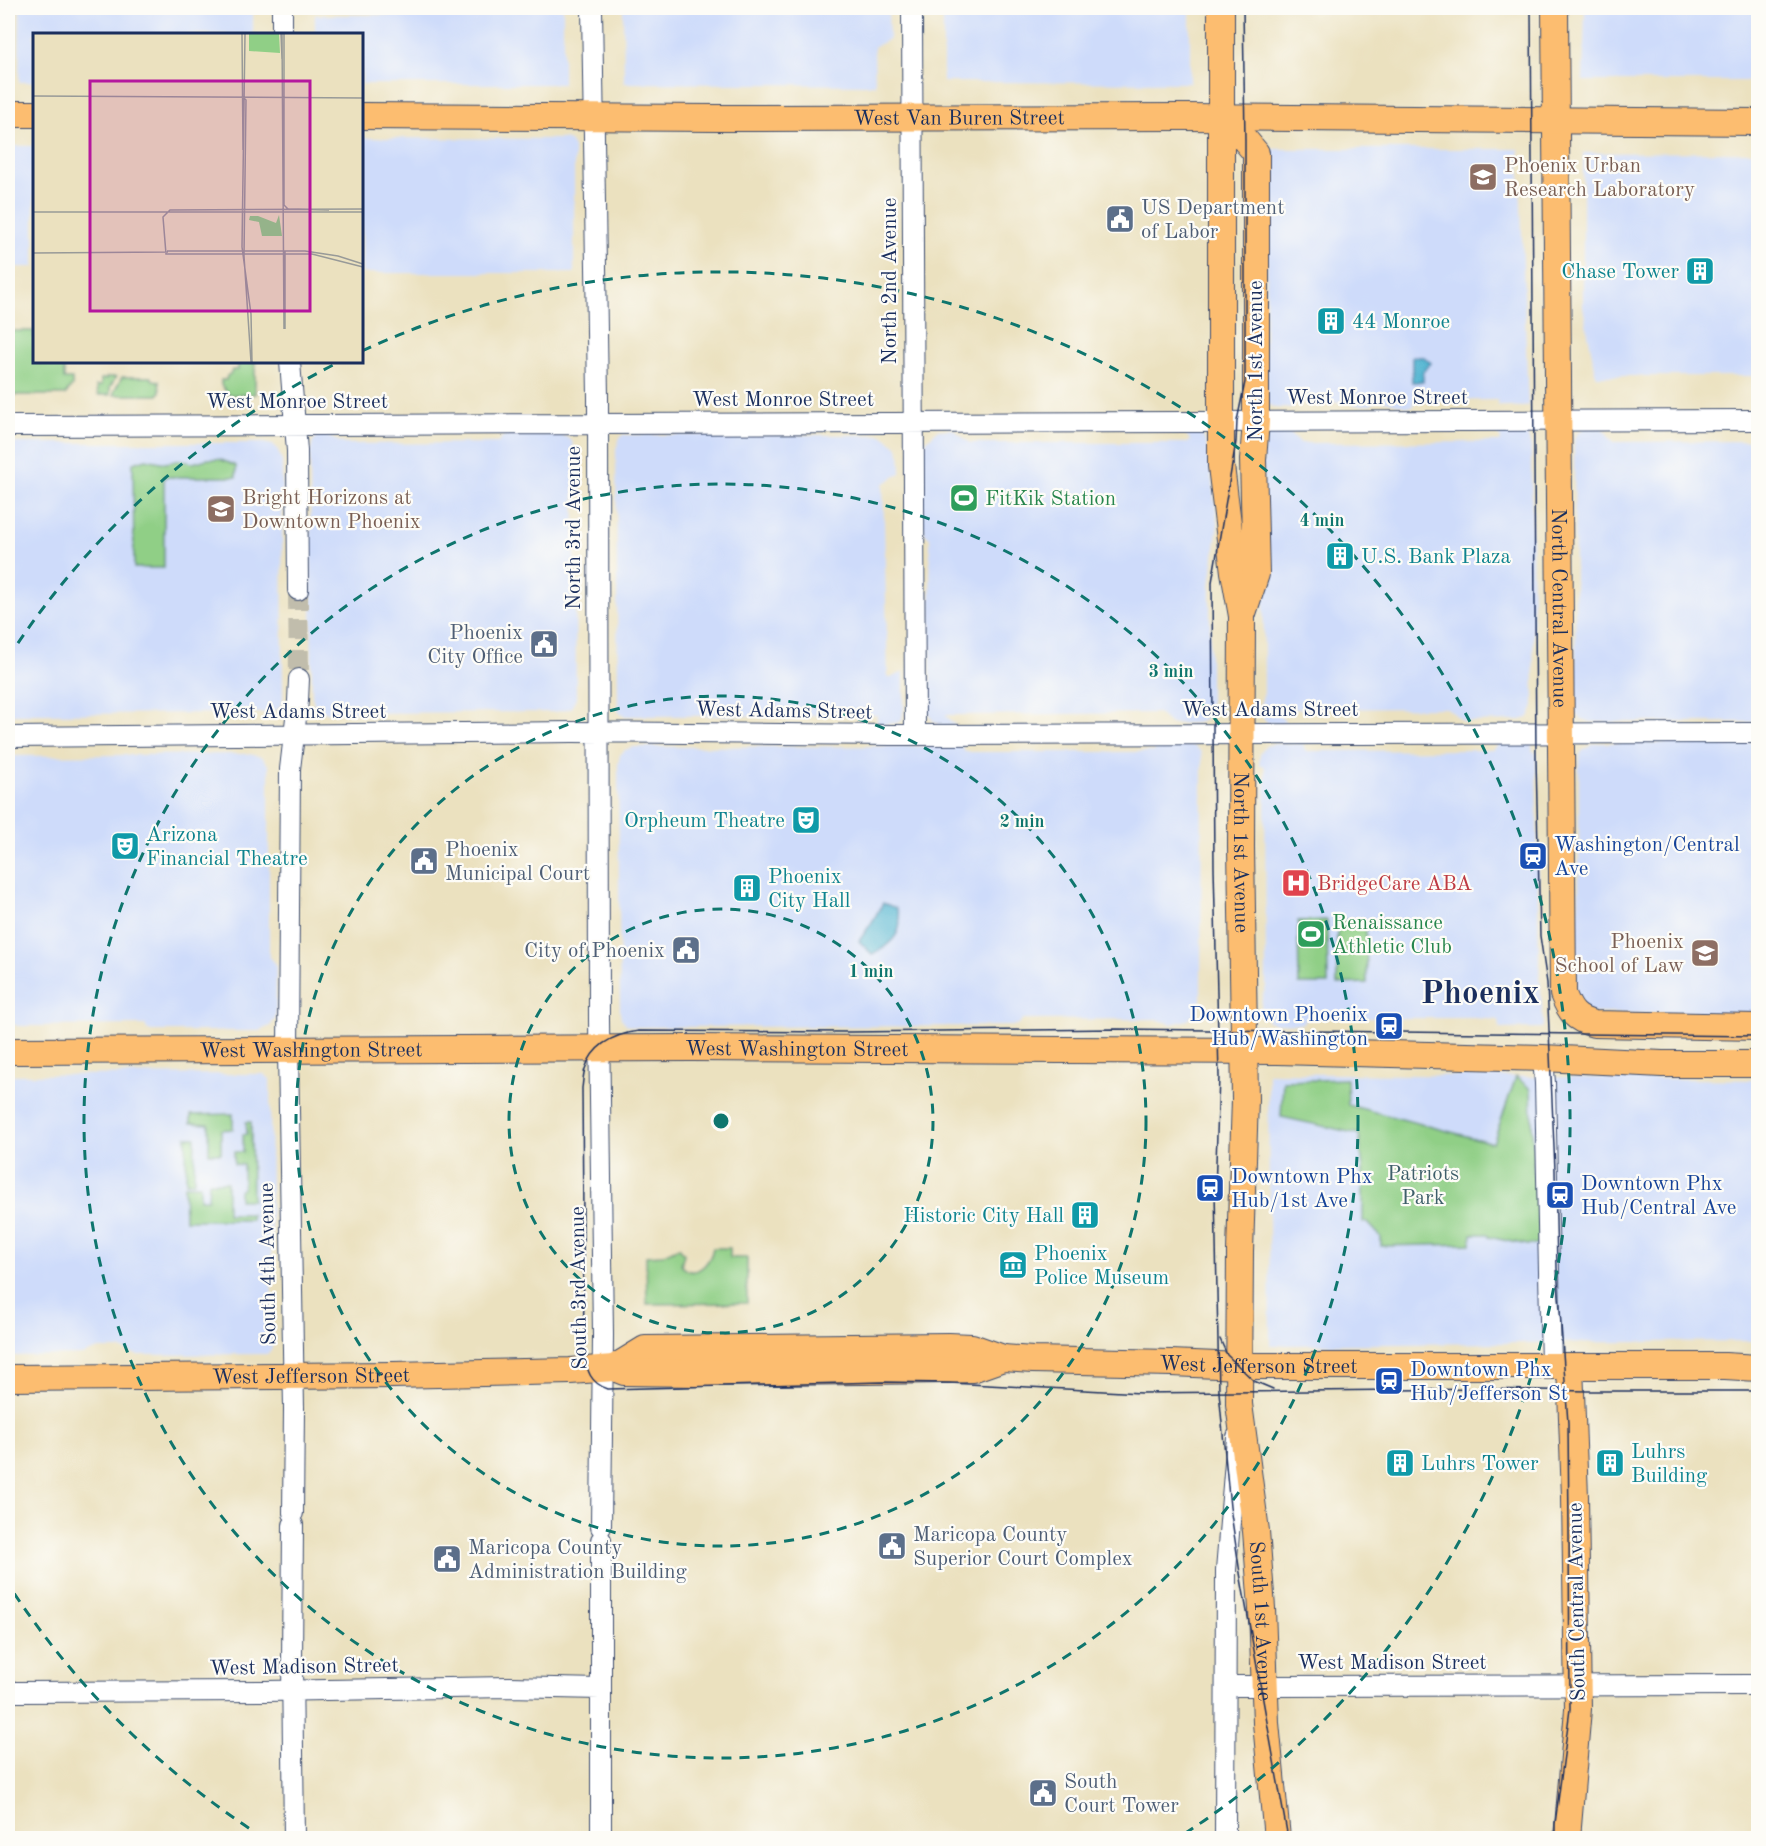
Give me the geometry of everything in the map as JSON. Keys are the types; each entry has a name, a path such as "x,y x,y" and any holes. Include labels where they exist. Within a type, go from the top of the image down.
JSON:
{"main road":[{"name":"North 1st Avenue","path":"1221,8 1221,466 1234,572 1242,616 1240,687 1244,1052"},
{"name":"North Central Avenue","path":"1554,9 1563,994 1569,1009 1575,1016 1585,1022 1605,1026 1758,1027"},
{"path":"8,114 33,114"},
{"name":"West Van Buren Street","path":"363,116 1758,122"},
{"name":"North 1st Avenue","path":"1221,118 1256,153 1256,421 1253,460 1256,574 1242,616"},
{"name":"West Washington Street","path":"8,1051 599,1048 1244,1052 1543,1058 1662,1064 1758,1064"},
{"name":"South 1st Avenue","path":"1244,1052 1245,1109 1240,1251 1239,1404 1256,1531 1262,1608 1264,1686 1277,1839"},
{"name":"West Jefferson Street","path":"8,1378 294,1376 608,1369 624,1372 699,1373 949,1370 972,1369 1003,1358 1240,1366 1725,1366 1758,1368"},
{"name":"South Central Avenue","path":"1560,1366 1570,1530 1566,1686 1578,1709 1567,1839"}],"street":[{"path":"282,8 282,33"},
{"name":"North 3rd Avenue","path":"592,8 596,245 599,1048"},
{"name":"North 2nd Avenue","path":"912,8 915,734"},
{"path":"290,363 297,451 298,590"},
{"name":"West Monroe Street","path":"8,426 1758,420"},
{"name":"South 4th Avenue","path":"294,1839 292,1690 294,1376 288,1051 290,769 299,679"},
{"name":"West Adams Street","path":"8,737 597,732 1758,733"},
{"name":"South 3rd Avenue","path":"599,1048 608,1369 602,1533 601,1839"},
{"path":"1543,1058 1550,1325 1560,1366"},
{"name":"South 1st Avenue","path":"1225,1839 1226,1570 1239,1404"},
{"name":"West Madison Street","path":"1227,1686 1758,1685"},
{"name":"West Madison Street","path":"8,1690 15,1692 600,1689"}],"shaded area":[{"path":"20,8 253,8 253,33 33,33 33,82 19,82"},
{"path":"434,8 563,8 563,84 363,84 363,33 315,33 315,15 434,15"},
{"path":"623,8 888,8 889,39 874,47 875,85 624,83"},
{"path":"943,8 1190,8 1190,83 943,82"},
{"path":"1585,8 1758,8 1758,81 1583,81"},
{"path":"363,138 564,139 570,141 574,147 574,273 363,273"},
{"path":"9,146 33,146 33,267 9,267"},
{"path":"1271,149 1519,149 1528,405 1524,407 1501,406 1498,405 1497,400 1414,401 1413,406 1408,407 1376,401 1371,405 1352,405 1349,402 1295,402 1290,408 1275,408 1267,403 1263,392"},
{"path":"1758,152 1758,376 1596,376 1583,307 1583,153"},
{"path":"1584,428 1602,428 1614,442 1758,441 1758,722 1591,722 1581,719 1576,714 1574,445 1577,434"},
{"path":"953,429 970,443 1188,443 1190,440 1182,431 1195,430 1203,436 1207,446 1218,524 1210,587 1210,708 1204,720 1197,723 1170,724 1158,713 945,715 954,726 940,725 932,720 926,706 926,701 931,699 930,538 925,534 922,523 924,447 927,440 938,430"},
{"path":"1285,429 1301,443 1500,442 1501,438 1493,430 1523,430 1527,434 1531,447 1534,705 1528,718 1517,721 1464,722 1447,708 1279,709 1277,712 1285,723 1279,724 1268,723 1260,715 1259,709 1264,693 1263,443 1266,435 1272,430"},
{"path":"324,435 345,444 498,443 508,435 561,435 572,441 574,450 576,698 571,708 555,712 328,713 315,707 312,696 310,454 313,441"},
{"path":"623,435 882,435 897,446 900,453 901,473 883,484 888,679 904,672 902,720 897,723 877,725 877,715 625,716 618,711 616,449"},
{"path":"263,443 277,448 282,461 283,699 280,707 272,713 8,714 8,444"},
{"path":"1503,741 1531,742 1533,752 1536,752 1542,1028 1500,1029 1499,1020 1473,1018 1308,1018 1301,1024 1268,1021 1261,1009 1266,987 1265,768 1259,765 1263,749 1273,744 1303,744 1305,751 1493,750"},
{"path":"1758,742 1758,1021 1748,1014 1588,1013 1575,993 1579,891 1579,758 1582,751 1593,744 1600,743"},
{"path":"1158,745 1194,746 1201,752 1202,760 1201,999 1198,1011 1188,1020 1172,1024 1156,1019 1022,1020 1019,1024 1012,1026 635,1027 627,1025 621,1018 618,765 620,755 625,750 634,747 962,746 965,752 1154,752"},
{"name":"Arizona Financial Theatre","path":"249,754 262,757 269,766 269,956 276,964 276,1013 270,1026 259,1031 148,1031 145,1025 18,1026 11,1023 8,1019 8,758 16,756"},
{"path":"1268,1073 1758,1080 1758,1341 1270,1345"},
{"path":"264,1074 270,1079 272,1347 270,1351 267,1354 137,1355 121,1349 99,1349 81,1355 8,1356 8,1075"}],"green space":[{"path":"10,331 33,331 33,363 64,363 64,379 72,379 72,386 65,395 10,395"},
{"path":"238,363 255,363 255,394 229,395 221,385 221,380 226,380 232,370 238,370"},
{"path":"107,377 116,377 110,387 110,395 98,395 96,386 101,386 101,379 107,379"},
{"path":"122,377 151,377 159,381 160,392 158,395 114,395"},
{"path":"146,459 166,463 179,460 193,463 207,459 219,459 236,466 236,477 164,477 164,568 134,568 133,463"},
{"path":"1327,920 1328,984 1299,984 1298,921"},
{"path":"1337,920 1366,920 1367,983 1337,984"},
{"name":"Patriots Park","path":"1516,1077 1531,1089 1534,1182 1542,1245 1528,1245 1489,1237 1488,1234 1472,1234 1471,1244 1381,1246 1381,1237 1368,1223 1363,1222 1363,1169 1359,1134 1281,1117 1283,1081 1347,1079 1348,1105 1493,1143"},
{"path":"233,1114 233,1129 221,1130 221,1153 209,1153 209,1124 191,1123 191,1115"},
{"path":"246,1122 251,1122 252,1200 239,1200 239,1190 243,1189 243,1165 234,1164 234,1152 243,1152 243,1135 247,1134"},
{"path":"186,1137 195,1137 194,1182 186,1182"},
{"path":"209,1182 227,1182 227,1214 251,1214 251,1220 185,1220 184,1185 200,1185 200,1199 208,1199"},
{"path":"679,1247 684,1254 681,1265 691,1271 696,1271 705,1264 713,1248 730,1248 730,1258 747,1258 747,1303 647,1304 646,1256 662,1255"}],"water":[{"path":"1412,357 1424,357 1431,363 1423,371 1423,382 1412,382"},
{"path":"883,903 896,908 900,923 899,930 886,946 872,954 859,941"}],"tunnel":[{"path":"298,590 299,679"}],"tram line":[{"path":"1243,8 1245,382 1212,582 1214,868 1219,1077 1215,1191 1219,1392 1230,1507 1240,1573 1288,1838"},
{"path":"1531,8 1536,760 1540,936 1547,983 1557,1268 1568,1423 1570,1709 1555,1838"},
{"path":"1758,1036 1116,1029 850,1032 639,1031 614,1038 600,1047 589,1060 584,1071 582,1088 584,1353 590,1376 608,1389 882,1382 950,1383 1141,1393 1487,1389 1758,1391"},
{"path":"1220,1339 1227,1355 1254,1381 1273,1389"}],"place":[{"name":"Phoenix Urban Research Laboratory","path":"1483,177"},
{"name":"US Department of Labor","path":"1120,219"},
{"name":"Chase Tower","path":"1700,271"},
{"name":"44 Monroe","path":"1331,321"},
{"name":"FitKik Station","path":"964,498"},
{"name":"Bright Horizons at Downtown Phoenix","path":"221,509"},
{"name":"U.S. Bank Plaza","path":"1340,556"},
{"name":"Phoenix City Office","path":"544,644"},
{"name":"Orpheum Theatre","path":"806,820"},
{"name":"Arizona Financial Theatre","path":"125,846"},
{"name":"Washington/Central Ave","path":"1533,856"},
{"name":"Phoenix Municipal Court","path":"424,861"},
{"name":"BridgeCare ABA","path":"1296,883"},
{"name":"Phoenix City Hall","path":"747,888"},
{"name":"Renaissance Athletic Club","path":"1311,934"},
{"name":"City of Phoenix","path":"686,950"},
{"name":"Phoenix School of Law","path":"1705,953"},
{"name":"Downtown Phoenix Hub/Washington","path":"1389,1026"},
{"name":"Downtown Phx Hub/1st Ave","path":"1210,1188"},
{"name":"Downtown Phx Hub/Central Ave","path":"1560,1195"},
{"name":"Historic City Hall","path":"1085,1215"},
{"name":"Phoenix Police Museum","path":"1013,1265"},
{"name":"Downtown Phx Hub/Jefferson St","path":"1389,1381"},
{"name":"Luhrs Tower","path":"1400,1463"},
{"name":"Luhrs Building","path":"1610,1463"},
{"name":"Maricopa County Superior Court Complex","path":"892,1546"},
{"name":"Maricopa County Administration Building","path":"447,1559"},
{"name":"South Court Tower","path":"1043,1793"}],"district":[{"name":"Phoenix","path":"1480,991"}]}
